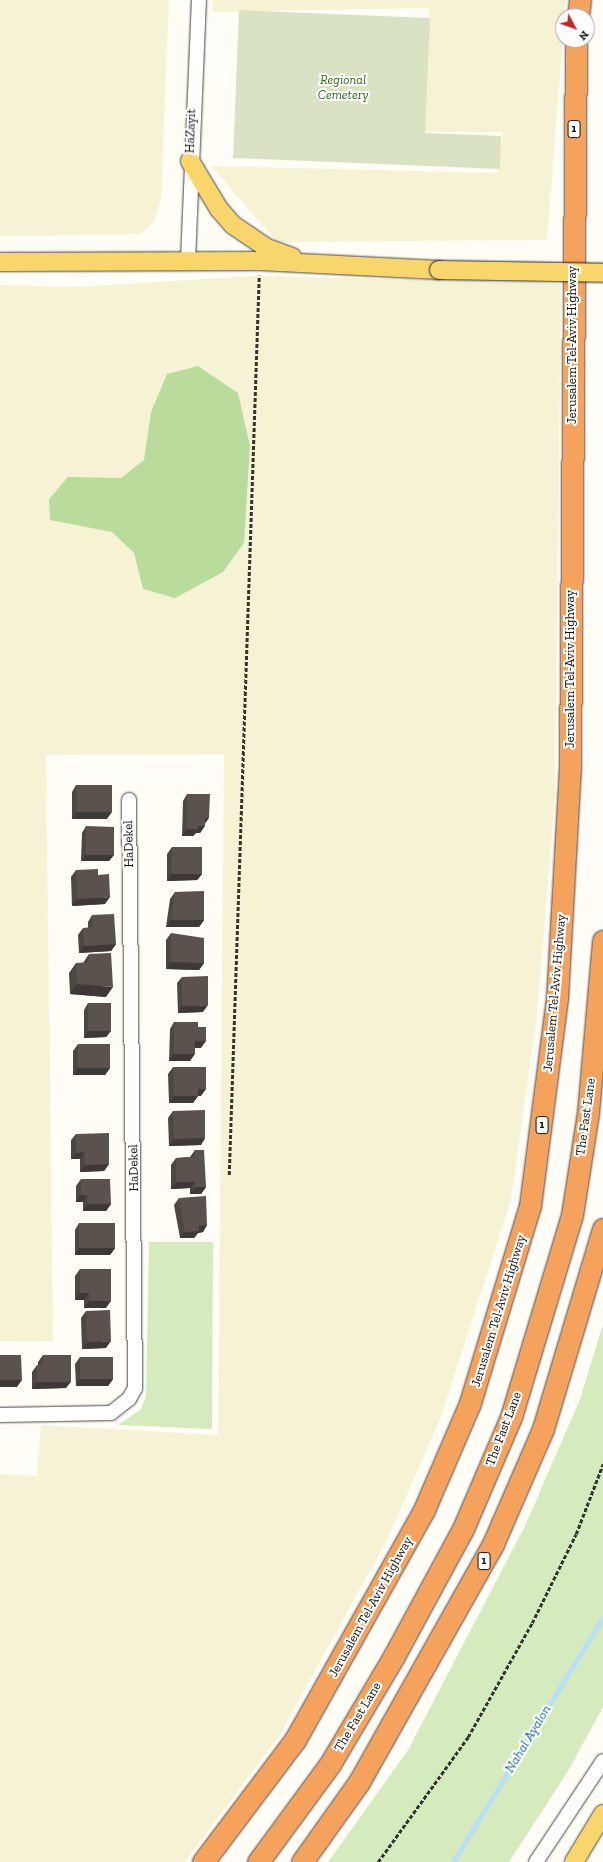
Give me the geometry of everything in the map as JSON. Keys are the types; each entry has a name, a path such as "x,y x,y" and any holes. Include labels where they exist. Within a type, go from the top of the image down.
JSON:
{"highway":[{"name":"Jerusalem Tel-Aviv Highway","path":"203,1862 295,1740 424,1510 470,1403 530,1206 557,999 570,768 576,48"},
{"name":"The Fast Lane","path":"258,1862 330,1764 394,1656 463,1529 511,1418 572,1215 588,1113 603,942"},
{"name":"1","path":"302,1862 359,1782 493,1544 543,1429 603,1229"}],"main road":[{"path":"190,161 219,209 233,225 267,248 310,264"},
{"path":"0,262 260,261 439,270 603,273"},
{"path":"574,1862 603,1814"}],"street":[{"name":"HaZayit","path":"188,261 190,161 198,0"},
{"name":"HaDekel","path":"0,1415 111,1413 129,1399 135,1388 129,800"},
{"path":"536,1862 603,1761"}],"path":[{"path":"229,1175 260,261"},
{"path":"378,1862 468,1737 509,1663 576,1534 603,1464"}],"shaded area":[{"path":"0,0 169,0 161,199 154,222 140,234 0,236"},
{"path":"213,0 566,0 565,8 555,8 555,48 562,48 547,240 277,242 211,166 497,173 503,132 424,132 429,8 213,12"},
{"path":"250,276 561,283 555,794 537,1015 511,1200 442,1414 390,1534 279,1736 185,1862 0,1862 0,1474 37,1476 41,1425 218,1435 224,754 46,755 53,1341 0,1341 0,285 79,287"}],"green space":[{"name":"Regional Cemetery","path":"239,10 430,18 425,133 501,136 500,169 233,158"},
{"path":"198,366 238,393 250,446 244,543 223,572 175,598 143,589 134,553 112,532 50,520 49,499 68,477 121,478 144,460 151,412 167,374"},
{"path":"149,1242 213,1242 212,1429 118,1425 141,1409 146,1396"},
{"path":"603,1324 603,1707 567,1773 509,1862 328,1862 408,1750 525,1526 580,1399"}],"building":[{"path":"76,785 112,785 112,812 77,812"},
{"path":"187,794 210,794 209,818 205,818 205,826 198,826 198,829 187,829"},
{"path":"86,826 114,827 114,855 86,855"},
{"path":"172,847 202,847 202,874 171,874"},
{"path":"98,869 98,875 109,874 110,897 77,899 76,870"},
{"path":"204,891 204,920 171,920 175,892"},
{"path":"114,914 116,944 84,946 83,928 93,927 92,915"},
{"path":"171,933 204,938 204,963 171,962"},
{"path":"111,953 113,987 77,984 76,963 89,962 89,954"},
{"path":"208,976 208,1005 182,1006 182,977"},
{"path":"88,1003 111,1003 111,1031 88,1031"},
{"path":"174,1022 198,1022 198,1027 206,1027 206,1041 195,1041 195,1054 174,1054"},
{"path":"78,1044 110,1044 110,1068 78,1068"},
{"path":"173,1067 206,1067 206,1089 198,1089 198,1096 174,1096"},
{"path":"205,1110 205,1138 174,1139 173,1111"},
{"path":"109,1133 109,1164 85,1165 84,1152 76,1153 76,1134"},
{"path":"195,1150 204,1150 206,1187 195,1187 195,1182 176,1182 176,1158 195,1157"},
{"path":"81,1179 110,1179 111,1204 88,1204 87,1195 81,1195"},
{"path":"206,1196 207,1225 199,1226 199,1231 185,1232 179,1198"},
{"path":"79,1223 115,1223 115,1248 79,1248"},
{"path":"80,1269 111,1269 111,1301 89,1301 89,1293 80,1293"},
{"path":"110,1310 111,1341 87,1342 86,1311"},
{"path":"0,1355 21,1355 22,1380 0,1380"},
{"path":"43,1355 71,1355 71,1382 37,1382 37,1365 43,1365"},
{"path":"80,1357 113,1357 113,1379 80,1379"}],"waterway":[{"name":"Nahal Ayalon","path":"453,1862 603,1617"}]}
